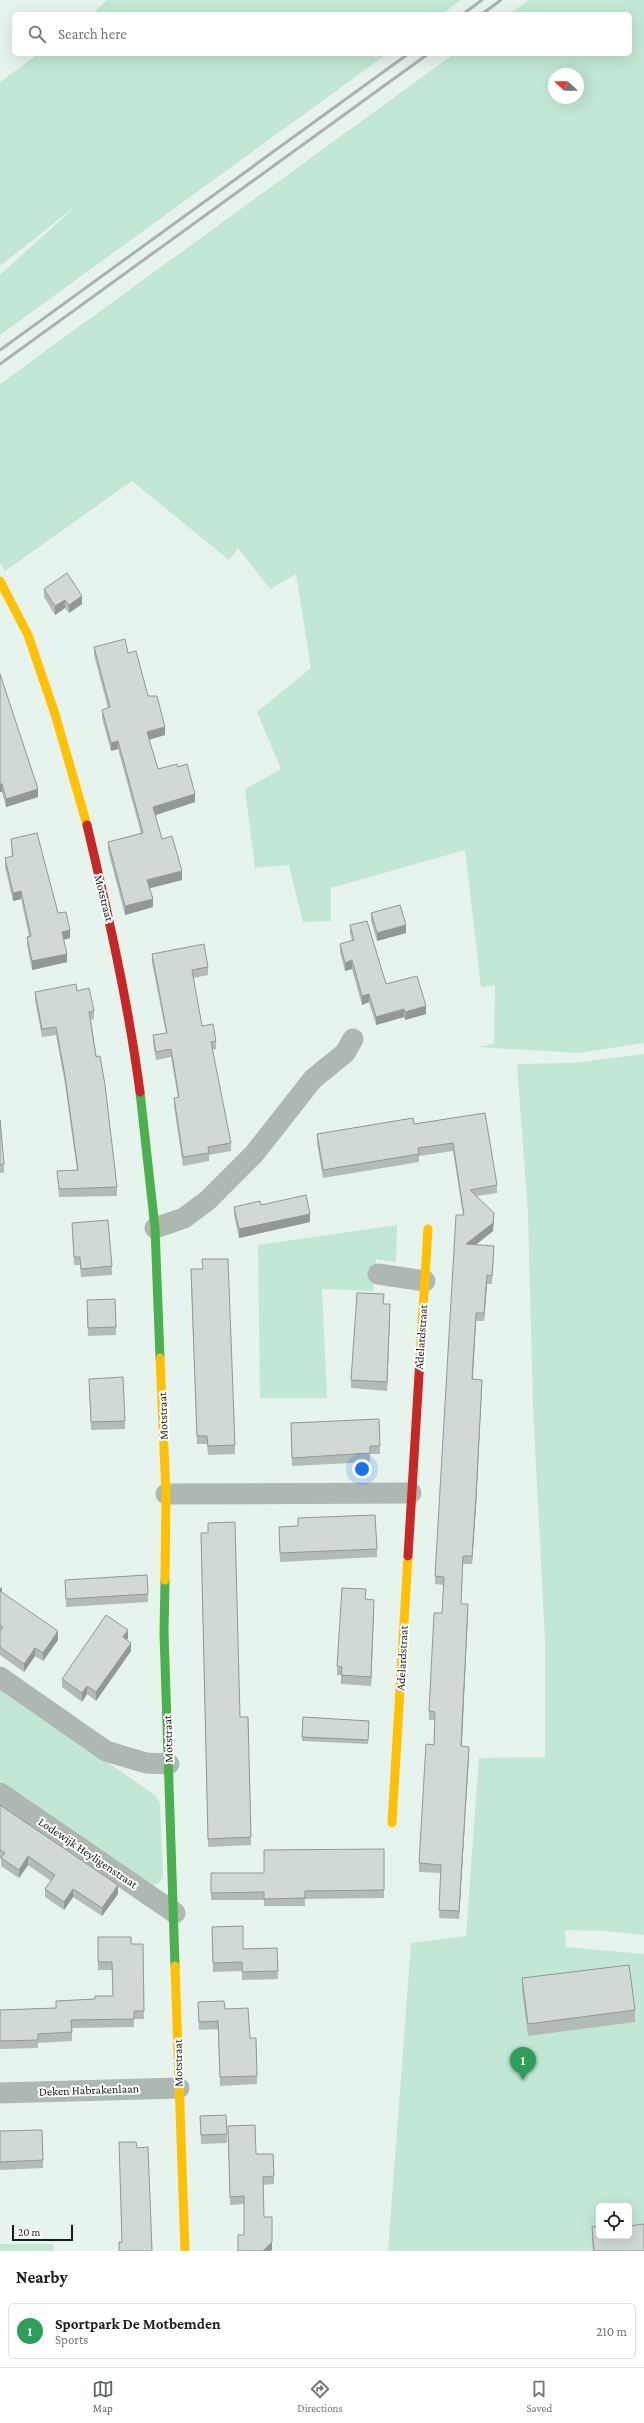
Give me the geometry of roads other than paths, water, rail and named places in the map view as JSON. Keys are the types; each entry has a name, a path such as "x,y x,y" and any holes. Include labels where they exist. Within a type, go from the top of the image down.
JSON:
{"street":[{"name":"Motstraat","path":"0,581 28,635 55,714 79,794 113,932 132,1030 147,1142 155,1228 166,1494 164,1634 175,1913 185,2251"},
{"path":"155,1228 184,1218 208,1200 254,1154 313,1079 345,1053 353,1039"},
{"name":"Adelardstraat","path":"392,1823 428,1229"},
{"path":"378,1274 424,1281"},
{"path":"166,1494 411,1494"},
{"path":"0,1677 106,1751 146,1763 169,1764"},
{"name":"Lodewijk Heyligenstraat","path":"0,1793 175,1913"},
{"name":"Deken Habrakenlaan","path":"0,2093 179,2088"}],"railway":[{"path":"466,12 482,0"},
{"path":"485,12 501,0"},
{"path":"0,350 405,56"},
{"path":"0,364 425,56"}],"place":[{"name":"Sportpark De Motbemden","path":"523,2080"}]}
